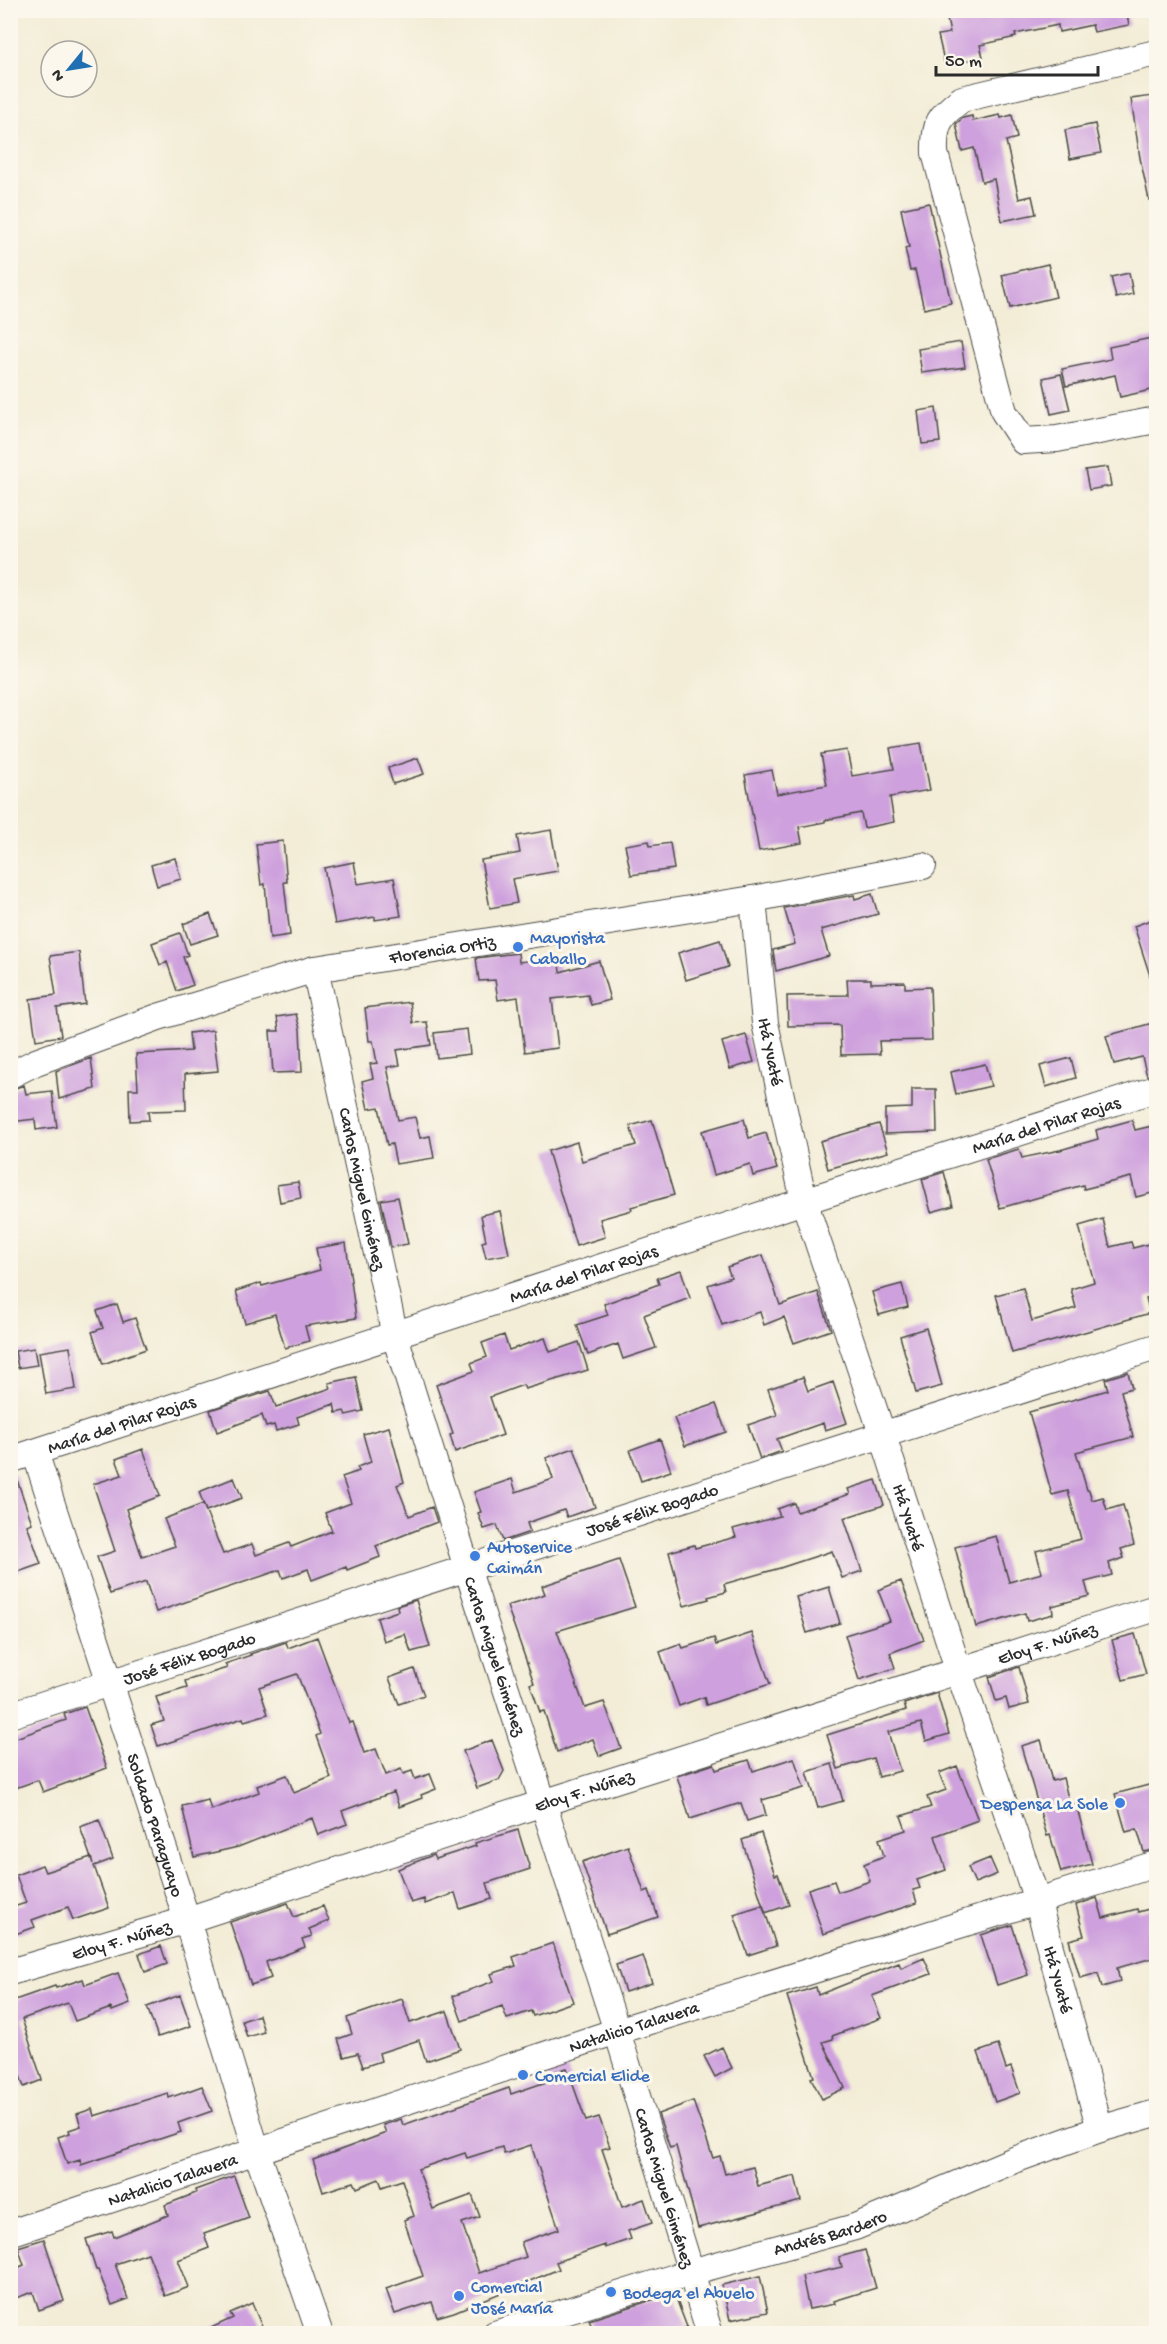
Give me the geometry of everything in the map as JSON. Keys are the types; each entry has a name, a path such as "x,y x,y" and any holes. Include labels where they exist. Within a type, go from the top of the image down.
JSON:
{"street":[{"path":"1156,53 962,99 944,112 934,133 935,153 1004,412 1023,441 1057,439 1156,420"},
{"name":"Florencia Ortiz","path":"10,1075 36,1062 158,1017 315,969 753,899 923,866"},
{"name":"Itá Yvaté","path":"753,899 765,1023 804,1201 1037,1900 1100,2129"},
{"name":"Carlos Miguel Giménez","path":"315,969 395,1336 467,1568 617,2031 710,2334"},
{"name":"María del Pilar Rojas","path":"10,1460 804,1201 1156,1089"},
{"name":"José Félix Bogado","path":"10,1716 882,1433 1156,1347"},
{"name":"Soldado Paraguayo","path":"35,1452 187,1920 257,2152 320,2334"},
{"name":"Eloy F. Núñez","path":"10,1972 187,1920 543,1803 1156,1608"},
{"name":"Natalicio Talavera","path":"10,2233 617,2031 1156,1864"},
{"name":"Andrés Bardero","path":"495,2334 691,2272 855,2227 1014,2160 1100,2129 1156,2113"}],"building":[{"path":"945,10 1126,10 1129,25 1094,32 1092,25 1059,32 1058,25 1015,34 1016,37 980,45 983,57 945,65 938,35 950,33"},
{"path":"1153,96 1156,118 1156,199 1149,200 1131,99"},
{"path":"1000,115 1001,118 1012,115 1017,138 1006,141 1019,199 1032,196 1036,214 1002,221 994,179 982,182 974,148 962,151 956,124 963,118 972,116 973,121"},
{"path":"1095,124 1101,153 1070,159 1065,130"},
{"path":"929,203 951,303 924,309 915,270 910,271 905,248 909,247 901,209"},
{"path":"1048,264 1056,297 1010,308 1002,275"},
{"path":"1129,273 1133,294 1116,298 1111,277"},
{"path":"1156,337 1156,389 1120,397 1115,375 1066,386 1062,369 1111,359 1109,347"},
{"path":"961,342 965,367 922,373 918,349"},
{"path":"1061,374 1070,410 1051,414 1043,378"},
{"path":"936,408 940,442 922,444 918,411"},
{"path":"1108,467 1111,486 1089,490 1085,470"},
{"path":"921,743 930,790 890,797 894,822 864,828 861,813 825,820 825,822 799,827 802,843 759,851 745,775 772,770 777,794 827,785 821,754 847,750 852,776 894,769 890,748"},
{"path":"418,758 424,774 393,784 388,768"},
{"path":"551,830 558,871 512,879 517,903 490,908 481,860 520,853 517,836"},
{"path":"283,841 287,882 284,882 290,935 270,938 265,884 261,885 256,844"},
{"path":"649,841 650,846 670,843 674,869 631,875 625,845"},
{"path":"175,858 181,879 157,886 151,865"},
{"path":"354,862 358,884 394,878 401,916 375,920 375,917 335,924 324,868"},
{"path":"872,894 878,914 821,930 829,956 776,971 773,950 795,944 784,908 854,895 855,899"},
{"path":"210,914 218,935 190,944 183,924"},
{"path":"1156,918 1156,985 1153,985 1134,926"},
{"path":"180,933 188,955 183,957 193,985 177,991 167,962 160,965 152,943"},
{"path":"720,940 728,967 686,980 678,953"},
{"path":"79,952 85,1004 57,1008 61,1036 36,1040 30,999 56,995 50,956"},
{"path":"518,953 519,962 558,957 560,972 599,961 610,1000 591,1005 588,995 552,999 558,1048 525,1052 518,997 498,1000 495,980 479,981 476,958"},
{"path":"847,979 871,979 871,983 905,982 905,988 930,987 932,1040 879,1041 880,1054 841,1055 840,1025 788,1026 787,996 848,995"},
{"path":"410,1002 413,1023 427,1022 431,1045 397,1050 400,1065 387,1067 398,1120 415,1117 420,1138 430,1136 434,1158 396,1164 392,1144 387,1145 379,1107 368,1109 362,1081 373,1078 370,1064 377,1063 373,1041 369,1041 365,1008"},
{"path":"296,1014 300,1029 302,1072 273,1073 270,1031 279,1031 277,1017"},
{"path":"1156,1022 1156,1074 1147,1076 1142,1057 1114,1064 1106,1036"},
{"path":"467,1029 470,1054 437,1058 434,1033"},
{"path":"213,1030 218,1071 185,1074 186,1110 148,1111 149,1120 130,1121 129,1089 138,1089 136,1054 191,1051 189,1033"},
{"path":"746,1035 754,1062 730,1069 722,1042"},
{"path":"91,1058 95,1089 59,1099 56,1071"},
{"path":"1071,1058 1076,1078 1046,1087 1040,1066"},
{"path":"985,1064 991,1086 956,1094 951,1072"},
{"path":"24,1085 26,1094 52,1091 57,1127 36,1130 35,1119 10,1122 10,1090"},
{"path":"912,1089 936,1089 937,1132 885,1134 885,1109 912,1108"},
{"path":"744,1119 749,1138 766,1133 777,1169 753,1176 750,1164 714,1175 702,1131"},
{"path":"652,1120 674,1195 631,1207 632,1210 600,1219 605,1237 576,1246 548,1151 577,1142 582,1161 636,1145 630,1126"},
{"path":"1132,1120 1135,1130 1156,1125 1156,1192 1136,1197 1131,1177 1084,1189 1083,1185 1000,1208 986,1159 1019,1149 1022,1158 1060,1150 1098,1139 1096,1130"},
{"path":"879,1124 888,1152 828,1169 820,1141"},
{"path":"944,1172 953,1206 931,1212 922,1179"},
{"path":"298,1182 301,1198 280,1202 277,1185"},
{"path":"398,1197 408,1244 391,1247 381,1200"},
{"path":"500,1211 509,1254 486,1258 482,1242 486,1241 481,1215"},
{"path":"1103,1219 1110,1247 1131,1242 1133,1248 1156,1242 1156,1295 1146,1298 1150,1313 1012,1353 996,1295 1023,1288 1032,1321 1076,1308 1071,1289 1094,1282 1079,1226"},
{"path":"346,1243 356,1318 305,1326 309,1341 285,1348 275,1314 245,1323 236,1291 320,1270 316,1248"},
{"path":"763,1255 780,1305 818,1292 831,1330 794,1343 784,1317 764,1325 760,1312 722,1325 708,1285 731,1277 727,1267"},
{"path":"681,1270 690,1298 644,1315 656,1348 623,1359 618,1344 588,1355 577,1325 608,1315 604,1304 659,1284 657,1278"},
{"path":"902,1284 908,1307 879,1315 872,1292"},
{"path":"117,1304 123,1322 135,1318 146,1349 103,1364 92,1332 103,1328 97,1311"},
{"path":"926,1328 942,1386 916,1393 900,1336"},
{"path":"504,1335 509,1350 545,1338 550,1352 579,1342 588,1370 525,1389 523,1385 490,1397 503,1435 455,1452 450,1435 453,1434 436,1385 474,1371 471,1363 487,1357 482,1343"},
{"path":"70,1347 76,1389 46,1394 39,1352"},
{"path":"34,1348 37,1365 18,1368 15,1351"},
{"path":"1128,1372 1132,1388 1121,1391 1133,1437 1076,1452 1092,1500 1103,1497 1107,1510 1123,1505 1134,1545 1121,1549 1124,1558 1109,1563 1112,1575 1085,1582 1089,1596 1052,1606 1053,1614 1027,1621 1025,1613 976,1627 955,1547 996,1536 1009,1582 1042,1573 1036,1551 1081,1539 1068,1491 1052,1495 1029,1412 1108,1390 1105,1379"},
{"path":"356,1377 363,1411 346,1415 344,1411 336,1413 334,1404 297,1417 299,1424 276,1431 274,1425 266,1427 262,1415 217,1432 210,1410 270,1391 276,1407 331,1388 329,1383"},
{"path":"803,1377 808,1391 833,1382 847,1423 825,1430 823,1423 777,1439 782,1451 760,1459 748,1425 777,1415 768,1389"},
{"path":"716,1404 726,1432 685,1446 674,1418"},
{"path":"389,1427 404,1482 397,1485 409,1516 432,1507 437,1522 376,1546 380,1557 312,1580 308,1569 283,1578 280,1570 156,1612 146,1582 110,1594 97,1557 115,1551 93,1484 122,1475 116,1459 143,1449 160,1496 126,1509 142,1557 175,1546 164,1519 203,1504 223,1554 252,1544 256,1555 289,1543 291,1547 332,1531 325,1513 351,1503 342,1477 359,1471 357,1467 371,1462 363,1434"},
{"path":"660,1439 671,1471 641,1481 630,1450"},
{"path":"574,1448 595,1507 567,1517 564,1510 527,1523 530,1532 503,1541 497,1525 484,1529 474,1492 512,1479 516,1492 553,1479 546,1458"},
{"path":"15,1474 32,1523 27,1525 41,1564 15,1573 10,1558 10,1475"},
{"path":"234,1478 242,1498 206,1511 199,1492"},
{"path":"876,1480 884,1505 844,1518 862,1571 842,1578 832,1551 724,1584 726,1592 684,1606 669,1552 736,1537 733,1529 780,1516 777,1509 794,1503 797,1512 850,1494 848,1489"},
{"path":"619,1560 635,1607 557,1631 585,1708 604,1702 621,1748 599,1756 593,1739 557,1752 544,1711 540,1712 530,1684 534,1683 507,1606 545,1594 542,1586"},
{"path":"901,1581 924,1640 890,1653 895,1668 859,1680 845,1635 890,1621 878,1590"},
{"path":"829,1587 840,1623 807,1633 796,1597"},
{"path":"416,1600 430,1647 411,1652 405,1634 384,1641 377,1618 398,1611 397,1606"},
{"path":"752,1633 770,1684 706,1705 704,1697 679,1706 660,1652 681,1644 683,1648 714,1638 716,1645"},
{"path":"1135,1634 1146,1674 1123,1680 1112,1640"},
{"path":"317,1637 349,1723 353,1722 364,1753 376,1749 386,1775 401,1769 403,1774 412,1771 415,1779 430,1774 436,1789 421,1795 422,1798 399,1807 394,1792 342,1811 347,1824 318,1835 312,1818 238,1847 194,1857 182,1806 208,1800 211,1810 259,1792 257,1786 287,1775 294,1793 331,1778 316,1736 320,1734 297,1674 259,1687 268,1714 244,1721 243,1718 158,1746 151,1725 164,1721 156,1697 187,1688 185,1681 227,1668 225,1664 250,1654 286,1642 288,1648"},
{"path":"1019,1667 1029,1704 1009,1709 1006,1698 996,1701 989,1677"},
{"path":"414,1669 424,1695 399,1704 389,1678"},
{"path":"937,1693 949,1734 926,1741 921,1723 888,1732 900,1771 879,1777 873,1758 838,1769 827,1735 906,1710 904,1704"},
{"path":"85,1707 107,1768 43,1792 38,1780 10,1790 10,1740 66,1720 64,1714"},
{"path":"492,1740 504,1771 499,1780 477,1788 463,1751"},
{"path":"1041,1740 1052,1781 1063,1778 1070,1806 1076,1804 1092,1864 1061,1872 1050,1835 1047,1836 1021,1746"},
{"path":"794,1758 804,1788 762,1800 766,1815 747,1821 741,1803 690,1819 677,1776 714,1764 716,1770 749,1760 753,1771"},
{"path":"832,1764 843,1801 818,1808 807,1772"},
{"path":"957,1766 978,1820 935,1836 946,1870 917,1880 920,1888 913,1890 917,1903 823,1934 808,1889 834,1881 838,1892 870,1881 864,1864 884,1856 879,1839 906,1830 901,1816 931,1807 927,1797 946,1790 939,1773"},
{"path":"1156,1783 1156,1849 1144,1852 1137,1829 1126,1832 1115,1794"},
{"path":"99,1820 113,1859 94,1866 109,1908 73,1920 68,1907 32,1920 35,1927 10,1936 10,1908 26,1903 16,1875 42,1865 45,1872 91,1857 80,1827"},
{"path":"518,1830 530,1869 487,1883 492,1899 460,1909 455,1893 425,1904 424,1899 411,1903 398,1869 433,1855 435,1859 476,1846 475,1843"},
{"path":"761,1833 775,1875 778,1874 789,1905 765,1913 742,1840"},
{"path":"628,1846 644,1892 649,1890 658,1917 607,1934 582,1862"},
{"path":"990,1858 997,1874 975,1883 968,1867"},
{"path":"1097,1898 1103,1918 1137,1909 1138,1912 1156,1907 1156,1957 1117,1968 1120,1982 1102,1987 1098,1973 1080,1978 1069,1940 1084,1936 1076,1905"},
{"path":"288,1903 294,1917 323,1906 329,1921 309,1929 312,1936 302,1939 305,1947 266,1962 271,1978 251,1985 230,1922"},
{"path":"763,1905 776,1946 748,1955 734,1914"},
{"path":"1012,1925 1028,1975 997,1985 981,1935"},
{"path":"553,1943 573,2002 533,2016 531,2011 507,2019 502,2006 462,2021 453,1996 494,1981 491,1974 516,1966 513,1957"},
{"path":"161,1946 167,1964 145,1972 139,1954"},
{"path":"643,1956 652,1983 625,1992 616,1965"},
{"path":"924,1958 931,1974 872,1996 881,2018 832,2036 833,2039 823,2042 845,2088 822,2099 811,2078 814,2077 787,1996 816,1987 818,1995 899,1963 901,1968"},
{"path":"118,1973 130,2004 75,2021 68,2003 22,2019 42,2080 24,2087 10,2048 10,1995 13,1994 15,2000 55,1986 56,1988 83,1979 85,1985"},
{"path":"180,1995 191,2026 158,2037 147,2007"},
{"path":"402,1999 410,2023 447,2011 460,2049 426,2061 419,2040 379,2053 381,2061 363,2067 358,2053 344,2057 338,2039 352,2034 347,2018"},
{"path":"259,2015 264,2032 247,2037 242,2021"},
{"path":"998,2045 1006,2069 1011,2067 1020,2093 995,2102 978,2052"},
{"path":"722,2047 732,2068 715,2077 704,2056"},
{"path":"567,2068 586,2121 599,2117 610,2147 602,2149 622,2207 644,2199 652,2223 628,2231 631,2239 605,2248 605,2245 556,2262 559,2269 454,2312 437,2317 432,2302 395,2314 386,2289 423,2276 404,2220 414,2216 402,2180 382,2187 379,2179 357,2188 354,2182 323,2192 313,2160 386,2133 383,2125 401,2119 403,2125 509,2088 511,2094 549,2081 547,2074","holes":["531,2145 559,2229 521,2242 526,2257 479,2273 462,2223 480,2217 472,2195 433,2209 418,2169 465,2153 467,2158 502,2147 504,2154"]},
{"path":"202,2086 212,2111 178,2123 181,2132 81,2165 80,2160 67,2164 58,2137 81,2126 77,2114 92,2109 94,2116 168,2093 169,2098"},
{"path":"693,2101 713,2158 720,2156 725,2174 753,2167 758,2186 795,2176 801,2201 698,2228 676,2146 670,2148 658,2114"},
{"path":"234,2176 249,2218 204,2234 209,2248 178,2260 189,2287 165,2296 148,2253 115,2264 128,2299 112,2305 98,2270 96,2270 86,2239 112,2231 114,2237 168,2215 165,2205 196,2193 195,2190"},
{"path":"44,2239 64,2301 39,2310 33,2292 10,2300 10,2271 24,2265 18,2247"},
{"path":"865,2250 876,2288 834,2301 835,2304 809,2309 802,2276 842,2267 839,2257"},
{"path":"760,2276 768,2312 730,2320 722,2285"},
{"path":"674,2293 687,2327 670,2334 595,2334 589,2320"},
{"path":"252,2303 265,2334 198,2334 233,2318 230,2313"}],"place":[{"name":"Mayorista Caballo","path":"518,947"},
{"name":"Autoservice Caimán","path":"475,1556"},
{"name":"Despensa La Sole","path":"1120,1803"},
{"name":"Comercial Elide","path":"523,2075"},
{"name":"Bodega el Abuelo","path":"611,2292"},
{"name":"Comercial José María","path":"459,2296"}]}
